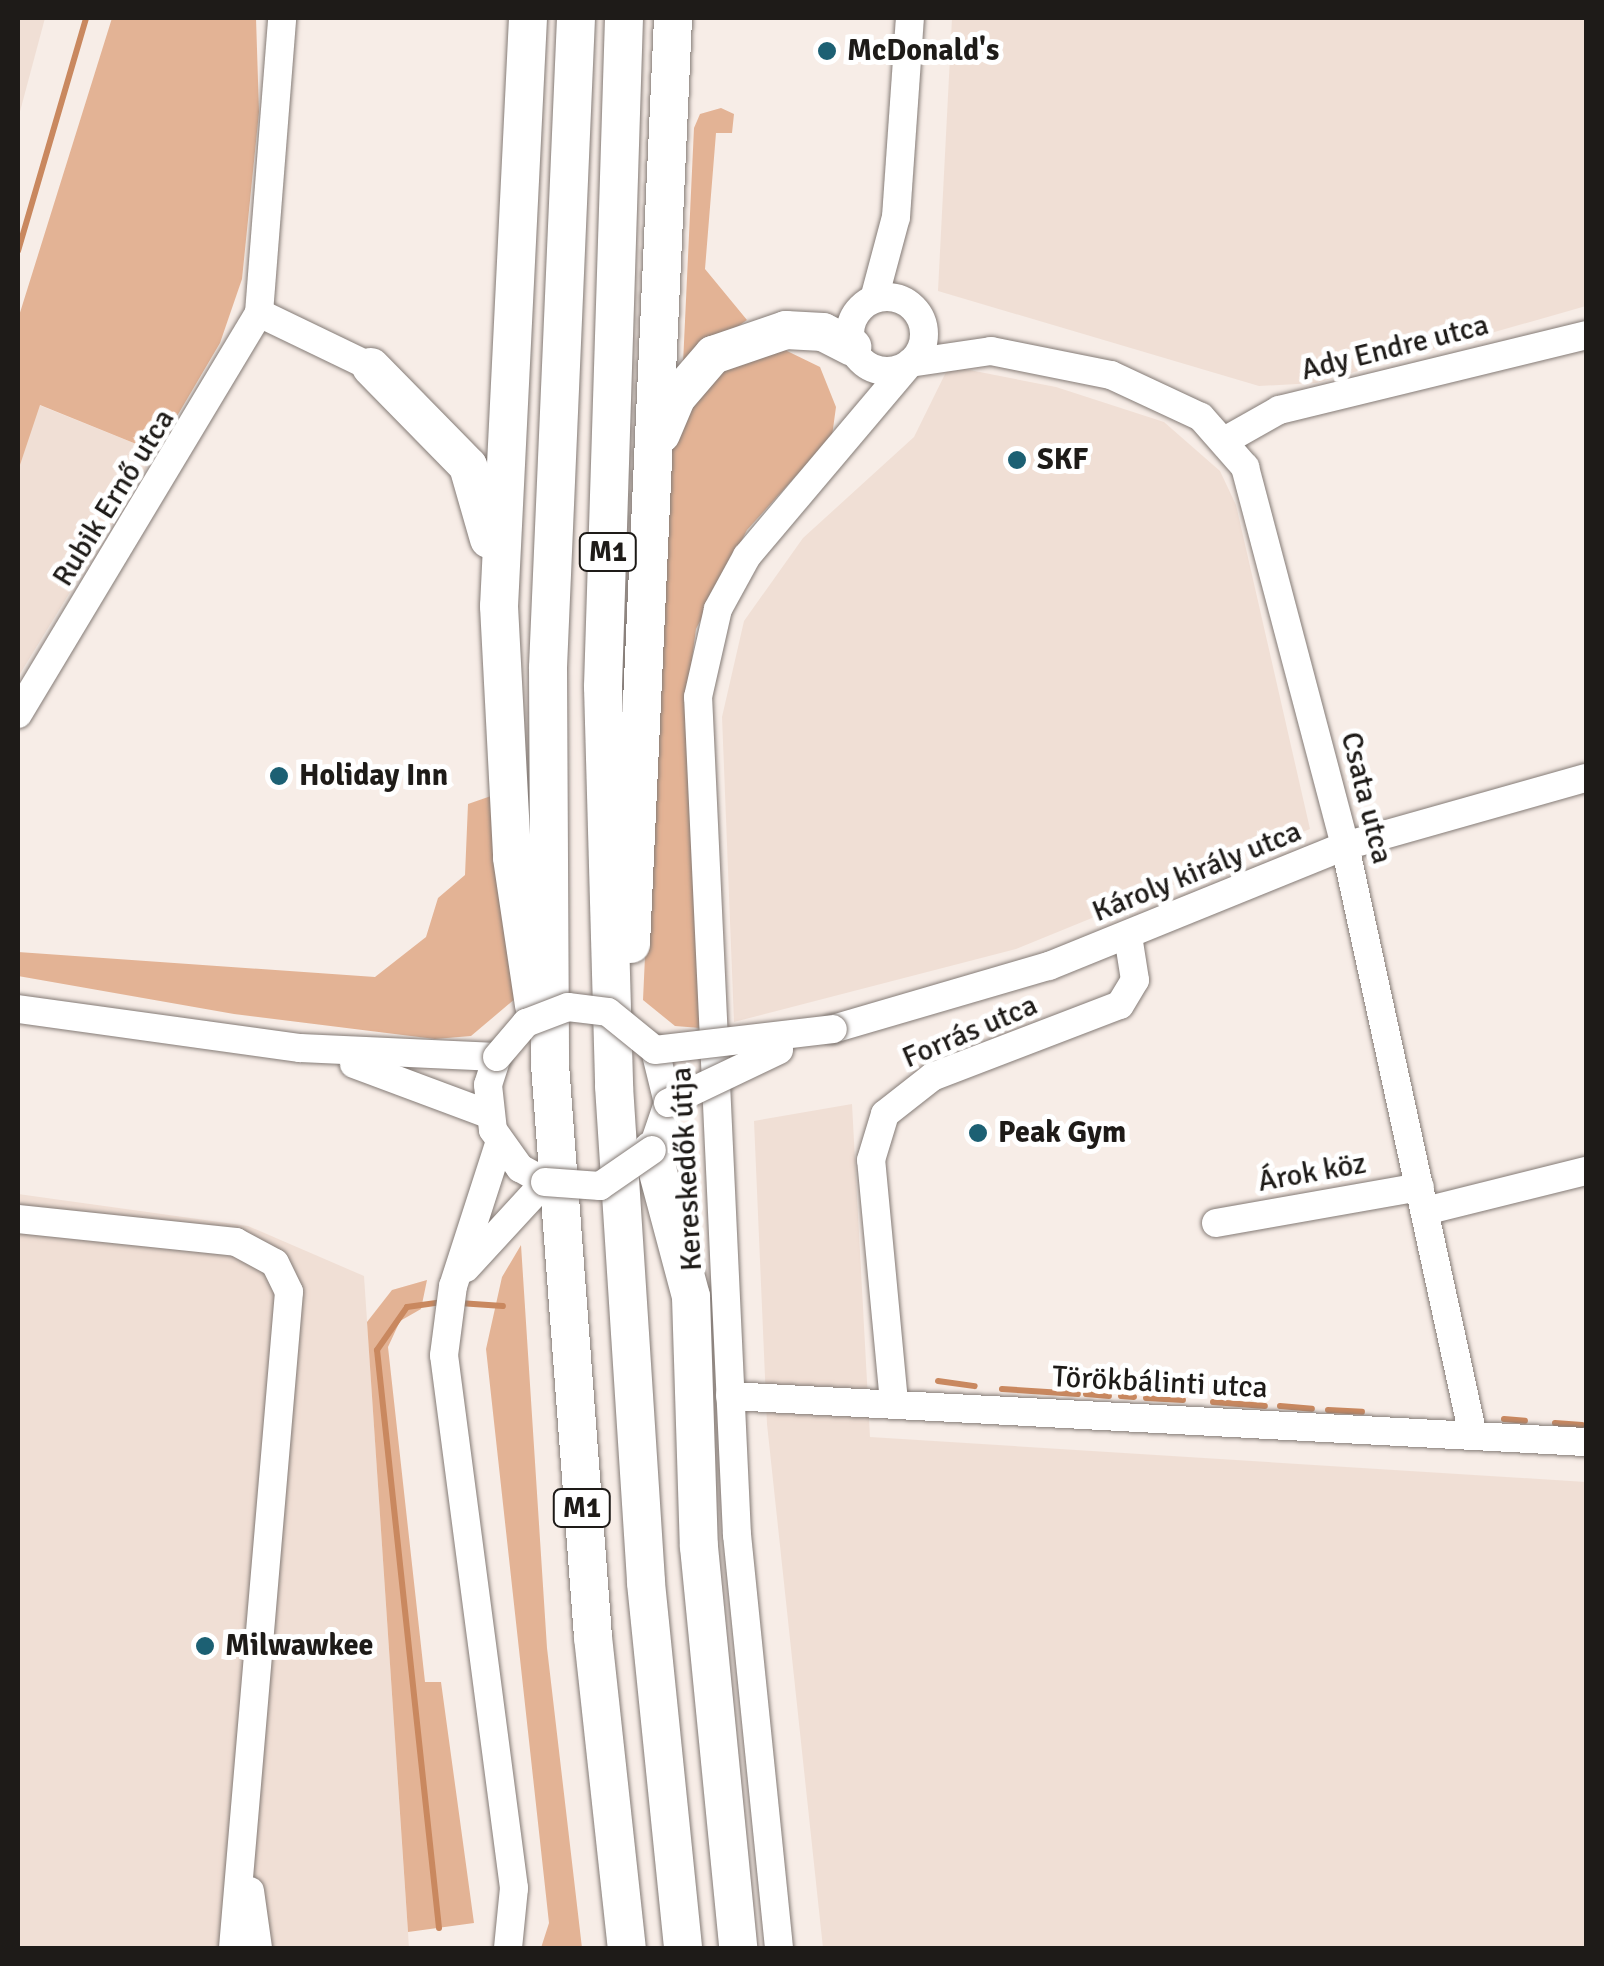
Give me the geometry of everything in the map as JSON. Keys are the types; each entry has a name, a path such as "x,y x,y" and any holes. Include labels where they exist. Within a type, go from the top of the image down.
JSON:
{"highway":[{"path":"528,18 500,606 512,858 525,973 550,1065"},
{"name":"M1","path":"576,18 548,668 550,1065 591,1618 627,1948"},
{"name":"M1","path":"624,18 604,687 614,1086 646,1583 683,1948"},
{"path":"614,1086 640,838 652,454 673,18"},
{"path":"652,454 676,398 713,355 786,330 823,332 855,352"},
{"path":"371,367 468,466 483,500 500,606"},
{"path":"652,1150 691,1297 699,1547 734,1862 738,1948"}],"street":[{"name":"Rubik Ernő utca","path":"18,714 259,312 282,18"},
{"path":"854,435 864,392 855,352 856,314 874,299 896,217 910,18"},
{"path":"855,352 877,370 910,364 923,344 896,217"},
{"path":"874,299 915,312"},
{"path":"259,312 371,367"},
{"name":"Csata utca","path":"915,312 991,351 1144,386 1226,440 1262,507 1345,846 1472,1431"},
{"name":"Ady Endre utca","path":"1226,440 1279,410 1586,335"},
{"name":"Csata utca","path":"910,364 991,351"},
{"name":"Kereskedők útja","path":"778,1948 730,1396 702,660 747,556 854,435 910,364"},
{"name":"Károly király utca","path":"832,1029 968,993 1128,936 1345,846 1586,778"},
{"name":"Forrás utca","path":"894,1402 871,1160 885,1114 932,1077 1120,1005 1135,980 1128,936"},
{"path":"18,996 60,1010"},
{"path":"568,1007 608,1012 654,1050 668,1103 652,1150 600,1186 545,1182 500,1144 488,1114 497,1056 526,1023 568,1007"},
{"path":"18,1009 60,1010 300,1048 497,1056"},
{"path":"654,1050 832,1029"},
{"path":"668,1103 832,1029"},
{"path":"300,1048 488,1114"},
{"path":"500,1144 454,1286 446,1396 514,1888 508,1948"},
{"name":"Árok köz","path":"1216,1223 1423,1199 1586,1171"},
{"path":"454,1286 545,1182"},
{"path":"18,1219 236,1242 283,1276 292,1317 233,1948"},
{"name":"Törökbálinti utca","path":"730,1396 1472,1431 1586,1442"},
{"path":"244,1851 258,1948"}],"shaded area":[{"path":"18,18 45,18 18,119"},
{"path":"112,18 256,18 259,112 242,279 220,343 156,452 40,405 18,471 18,319"},
{"path":"952,18 1586,18 1586,306 1316,383 1259,386 938,291"},
{"path":"721,108 734,114 732,133 716,133 705,269 747,320 683,364 694,128 700,114"},
{"path":"785,350 820,367 836,407 832,436 747,530 696,629 685,711 700,1028 675,1026 643,1000 668,458 699,378"},
{"path":"949,366 1056,387 1164,422 1220,471 1236,505 1310,829 1016,949 734,1022 722,717 744,621 803,538 914,437"},
{"path":"39,405 156,452 18,677 18,471"},
{"path":"491,796 516,998 471,1036 435,1039 234,1014 18,976 18,952 375,977 426,937 438,898 465,875 468,804"},
{"path":"852,1104 870,1437 1586,1482 1586,1948 823,1948 767,1424 754,1121"},
{"path":"18,1194 248,1226 364,1276 409,1948 18,1948"},
{"path":"521,1245 547,1648 582,1948 541,1948 549,1923 486,1349 502,1277"},
{"path":"427,1280 421,1309 400,1321 388,1347 425,1682 441,1682 474,1923 408,1932 367,1322 392,1290"}],"waterway":[{"path":"18,251 86,18"},
{"path":"439,1928 377,1350 407,1307 442,1302"},
{"path":"459,1303 503,1306"},
{"path":"938,1381 975,1386"},
{"path":"1002,1389 1078,1394"},
{"path":"1086,1394 1109,1396"},
{"path":"1121,1396 1134,1397"},
{"path":"1146,1398 1183,1400"},
{"path":"1213,1402 1265,1406"},
{"path":"1280,1406 1312,1409"},
{"path":"1328,1410 1362,1412"},
{"path":"1504,1419 1525,1421"},
{"path":"1555,1423 1582,1425"}],"place":[{"name":"McDonald's","path":"827,51"},
{"name":"SKF","path":"1017,460"},
{"name":"Holiday Inn","path":"279,776"},
{"name":"Peak Gym","path":"978,1133"},
{"name":"Milwawkee","path":"205,1646"}]}
